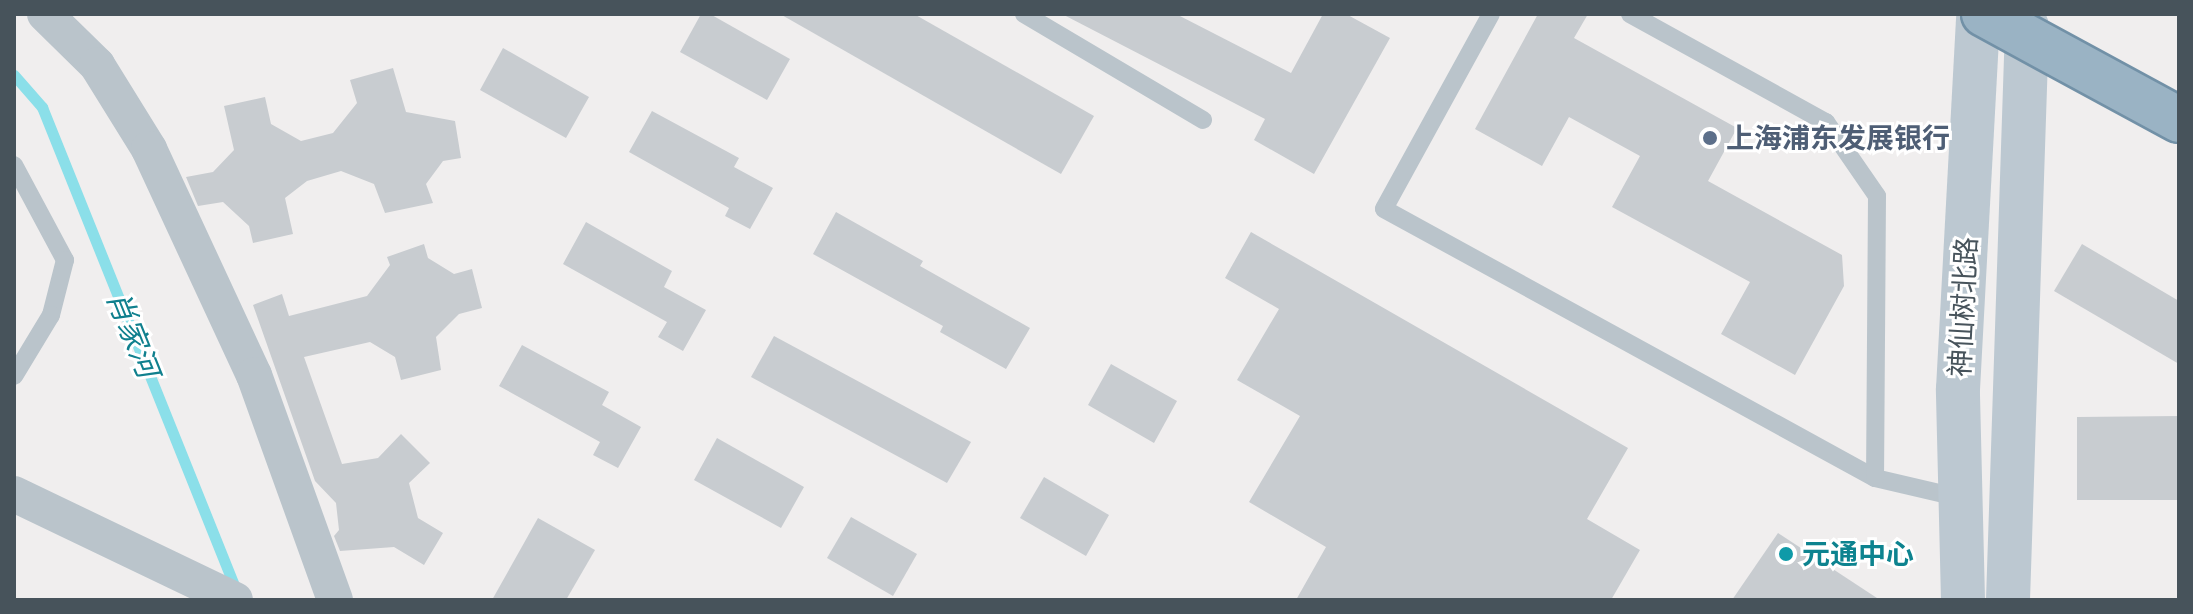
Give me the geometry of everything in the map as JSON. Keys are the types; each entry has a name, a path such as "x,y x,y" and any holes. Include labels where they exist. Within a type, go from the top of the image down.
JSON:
{"highway":[{"path":"1981,14 2179,120"}],"main road":[{"name":"神仙树北路","path":"1963,600 1958,389 1981,14"},
{"path":"2008,600 2019,18 2179,108"}],"street":[{"path":"45,14 97,65 149,149 254,375 335,600"},
{"path":"14,494 224,595"}],"lane":[{"path":"1024,14 1203,120"},
{"path":"1491,14 1384,209 1875,478 1961,498"},
{"path":"1630,14 1826,122 1877,196 1875,478"},
{"path":"14,165 65,260 51,315 14,376"}],"building":[{"path":"701,14 710,14 790,59 767,100 680,52"},
{"path":"780,14 914,14 1094,116 1061,174"},
{"path":"1062,14 1176,14 1291,73 1323,14 1346,14 1390,38 1314,174 1254,140 1265,119"},
{"path":"1538,14 1588,14 1574,38 1737,128 1708,181 1842,255 1844,286 1795,375 1721,334 1750,282 1612,207 1640,156 1569,117 1542,166 1475,129"},
{"path":"503,48 589,97 566,138 480,90"},
{"path":"393,68 406,112 455,121 461,158 443,161 426,184 433,203 385,213 374,184 341,171 307,181 285,198 293,234 253,243 249,226 223,202 198,206 186,177 213,172 234,150 224,106 265,97 271,124 301,141 333,133 357,103 350,80"},
{"path":"652,111 739,158 734,167 773,188 750,229 725,216 729,208 629,152"},
{"path":"836,212 923,261 920,266 1030,328 1006,369 940,332 943,326 813,254"},
{"path":"586,222 672,271 664,287 706,310 683,351 658,337 667,322 563,264"},
{"path":"1251,232 1628,448 1587,519 1640,550 1611,600 1296,600 1326,547 1249,502 1300,416 1237,380 1279,309 1225,278"},
{"path":"424,244 428,258 454,274 472,269 482,308 459,314 436,337 441,370 401,380 395,357 370,342 304,357 342,464 378,458 401,434 430,463 409,483 418,518 443,533 424,565 394,547 340,551 334,536 339,530 336,503 315,481 253,305 282,294 289,316 367,296 390,265 387,257"},
{"path":"2082,244 2179,301 2179,364 2054,291"},
{"path":"774,336 971,442 947,483 751,377"},
{"path":"522,345 609,392 602,405 641,427 618,468 593,455 600,442 499,386"},
{"path":"1111,364 1177,401 1154,443 1088,405"},
{"path":"2179,416 2179,500 2077,500 2077,417"},
{"path":"717,438 804,487 781,528 694,480"},
{"path":"1044,477 1109,515 1086,556 1020,518"},
{"path":"851,517 917,554 893,596 827,558"},
{"path":"538,518 595,550 566,600 492,600"},
{"name":"元通中心","path":"1778,533 1880,600 1732,600"}],"waterway":[{"name":"肖家河","path":"14,75 42,107 236,590"}],"place":[{"name":"上海浦东发展银行","path":"1710,138"},
{"name":"元通中心","path":"1786,554"}]}
